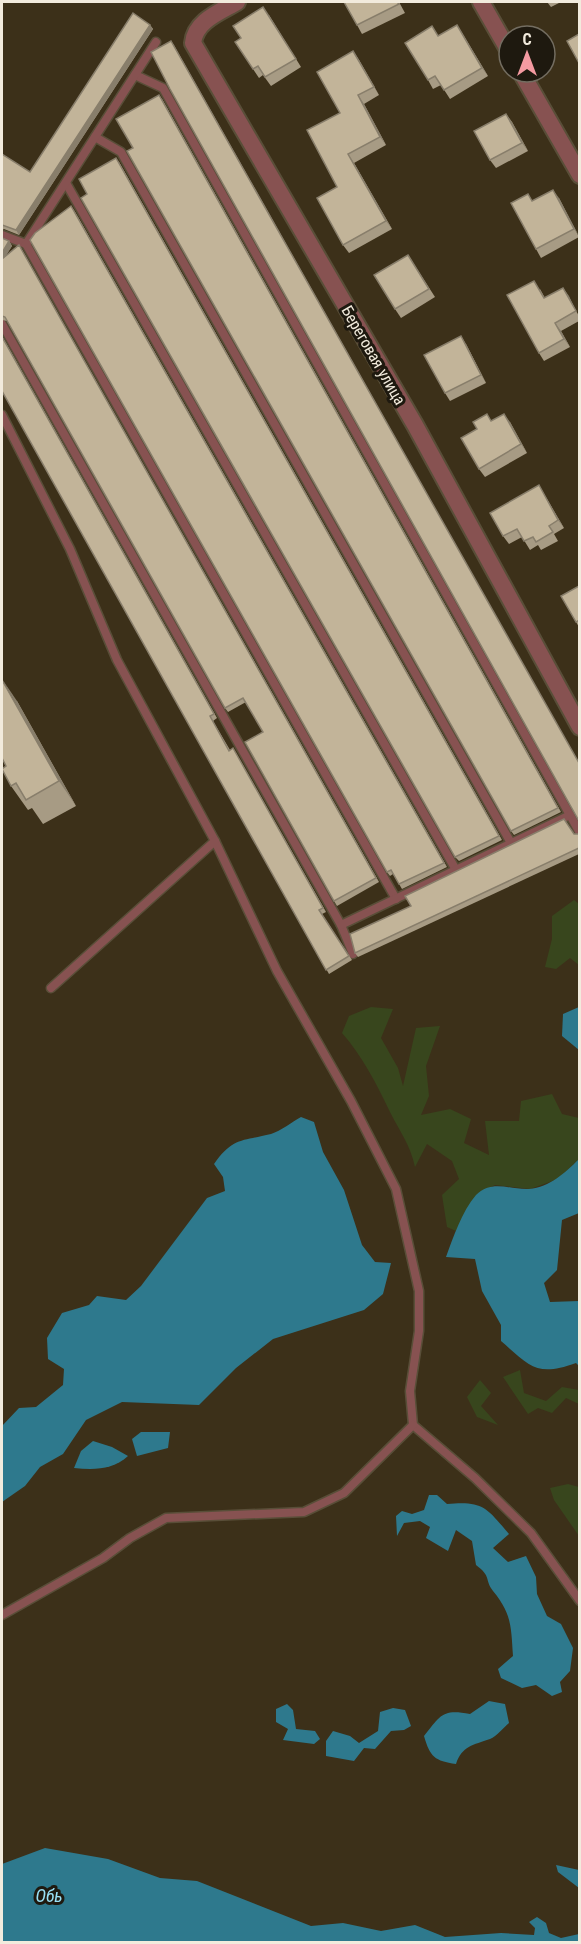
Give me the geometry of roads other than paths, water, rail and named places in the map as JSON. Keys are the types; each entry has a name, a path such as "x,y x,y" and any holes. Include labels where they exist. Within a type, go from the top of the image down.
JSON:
{"street":[{"name":"Береговая улица","path":"237,2 200,25 194,34 194,43 415,425 579,726"},
{"path":"481,2 497,30"},
{"path":"528,84 579,175"}],"lane":[{"path":"26,244 156,42"},
{"path":"135,75 163,88 579,833"},
{"path":"95,137 121,152 511,843"},
{"path":"66,183 456,870"},
{"path":"2,235 26,244 396,898"},
{"path":"2,324 341,925 353,954"},
{"path":"2,415 70,549 117,660 215,841 277,971 351,1101 396,1189 420,1291 419,1331 410,1391 412,1425 475,1478 531,1533 579,1601"},
{"path":"341,925 570,815"},
{"path":"51,988 215,841"},
{"path":"2,1615 103,1558 130,1538 166,1518 304,1512 344,1493 412,1425"}],"water":[{"path":"579,1007 579,1050 562,1036 563,1014"},
{"path":"301,1117 314,1122 323,1152 344,1190 362,1245 375,1262 391,1263 383,1294 364,1310 273,1339 236,1368 199,1405 122,1402 86,1420 63,1454 40,1467 25,1486 2,1502 2,1426 19,1408 36,1407 63,1385 64,1369 48,1359 47,1338 62,1313 89,1305 97,1296 126,1300 141,1286 207,1198 225,1191 223,1177 214,1164 221,1155 233,1144 275,1133"},
{"path":"579,1159 579,1213 562,1220 557,1270 544,1283 550,1302 579,1301 579,1366 576,1363 543,1369 528,1363 501,1341 501,1325 482,1291 475,1259 446,1257 466,1209 482,1190 495,1186 537,1188 563,1174"},
{"path":"141,1432 170,1432 168,1448 137,1456 132,1439"},
{"path":"93,1441 112,1447 128,1456 116,1464 103,1468 74,1468 81,1451"},
{"path":"429,1495 437,1495 447,1504 469,1504 483,1508 509,1534 493,1548 508,1562 526,1556 536,1577 537,1594 547,1616 561,1624 573,1648 570,1671 560,1682 562,1692 552,1696 536,1685 522,1688 501,1678 498,1669 513,1656 509,1621 486,1575 476,1565 472,1541 456,1530 448,1551 426,1538 430,1527 420,1521 404,1523 397,1536 396,1516 402,1511 412,1514 424,1510"},
{"path":"489,1701 505,1704 509,1723 493,1738 473,1745 461,1753 456,1764 434,1757 424,1736 439,1718 453,1712 470,1714"},
{"path":"287,1704 293,1710 296,1729 315,1731 320,1739 314,1744 283,1740 288,1729 276,1722 276,1709"},
{"path":"393,1708 405,1710 411,1726 404,1730 391,1731 375,1749 364,1748 354,1761 326,1756 326,1741 333,1731 350,1736 359,1743 378,1731 380,1712"},
{"name":"Обь","path":"45,1848 108,1859 160,1878 197,1881 311,1926 343,1923 381,1931 415,1925 445,1937 501,1933 534,1935 535,1928 529,1922 537,1917 546,1923 549,1933 561,1938 579,1934 579,1942 2,1942 2,1864"},
{"path":"556,1865 579,1870 579,1888 558,1872"}]}
